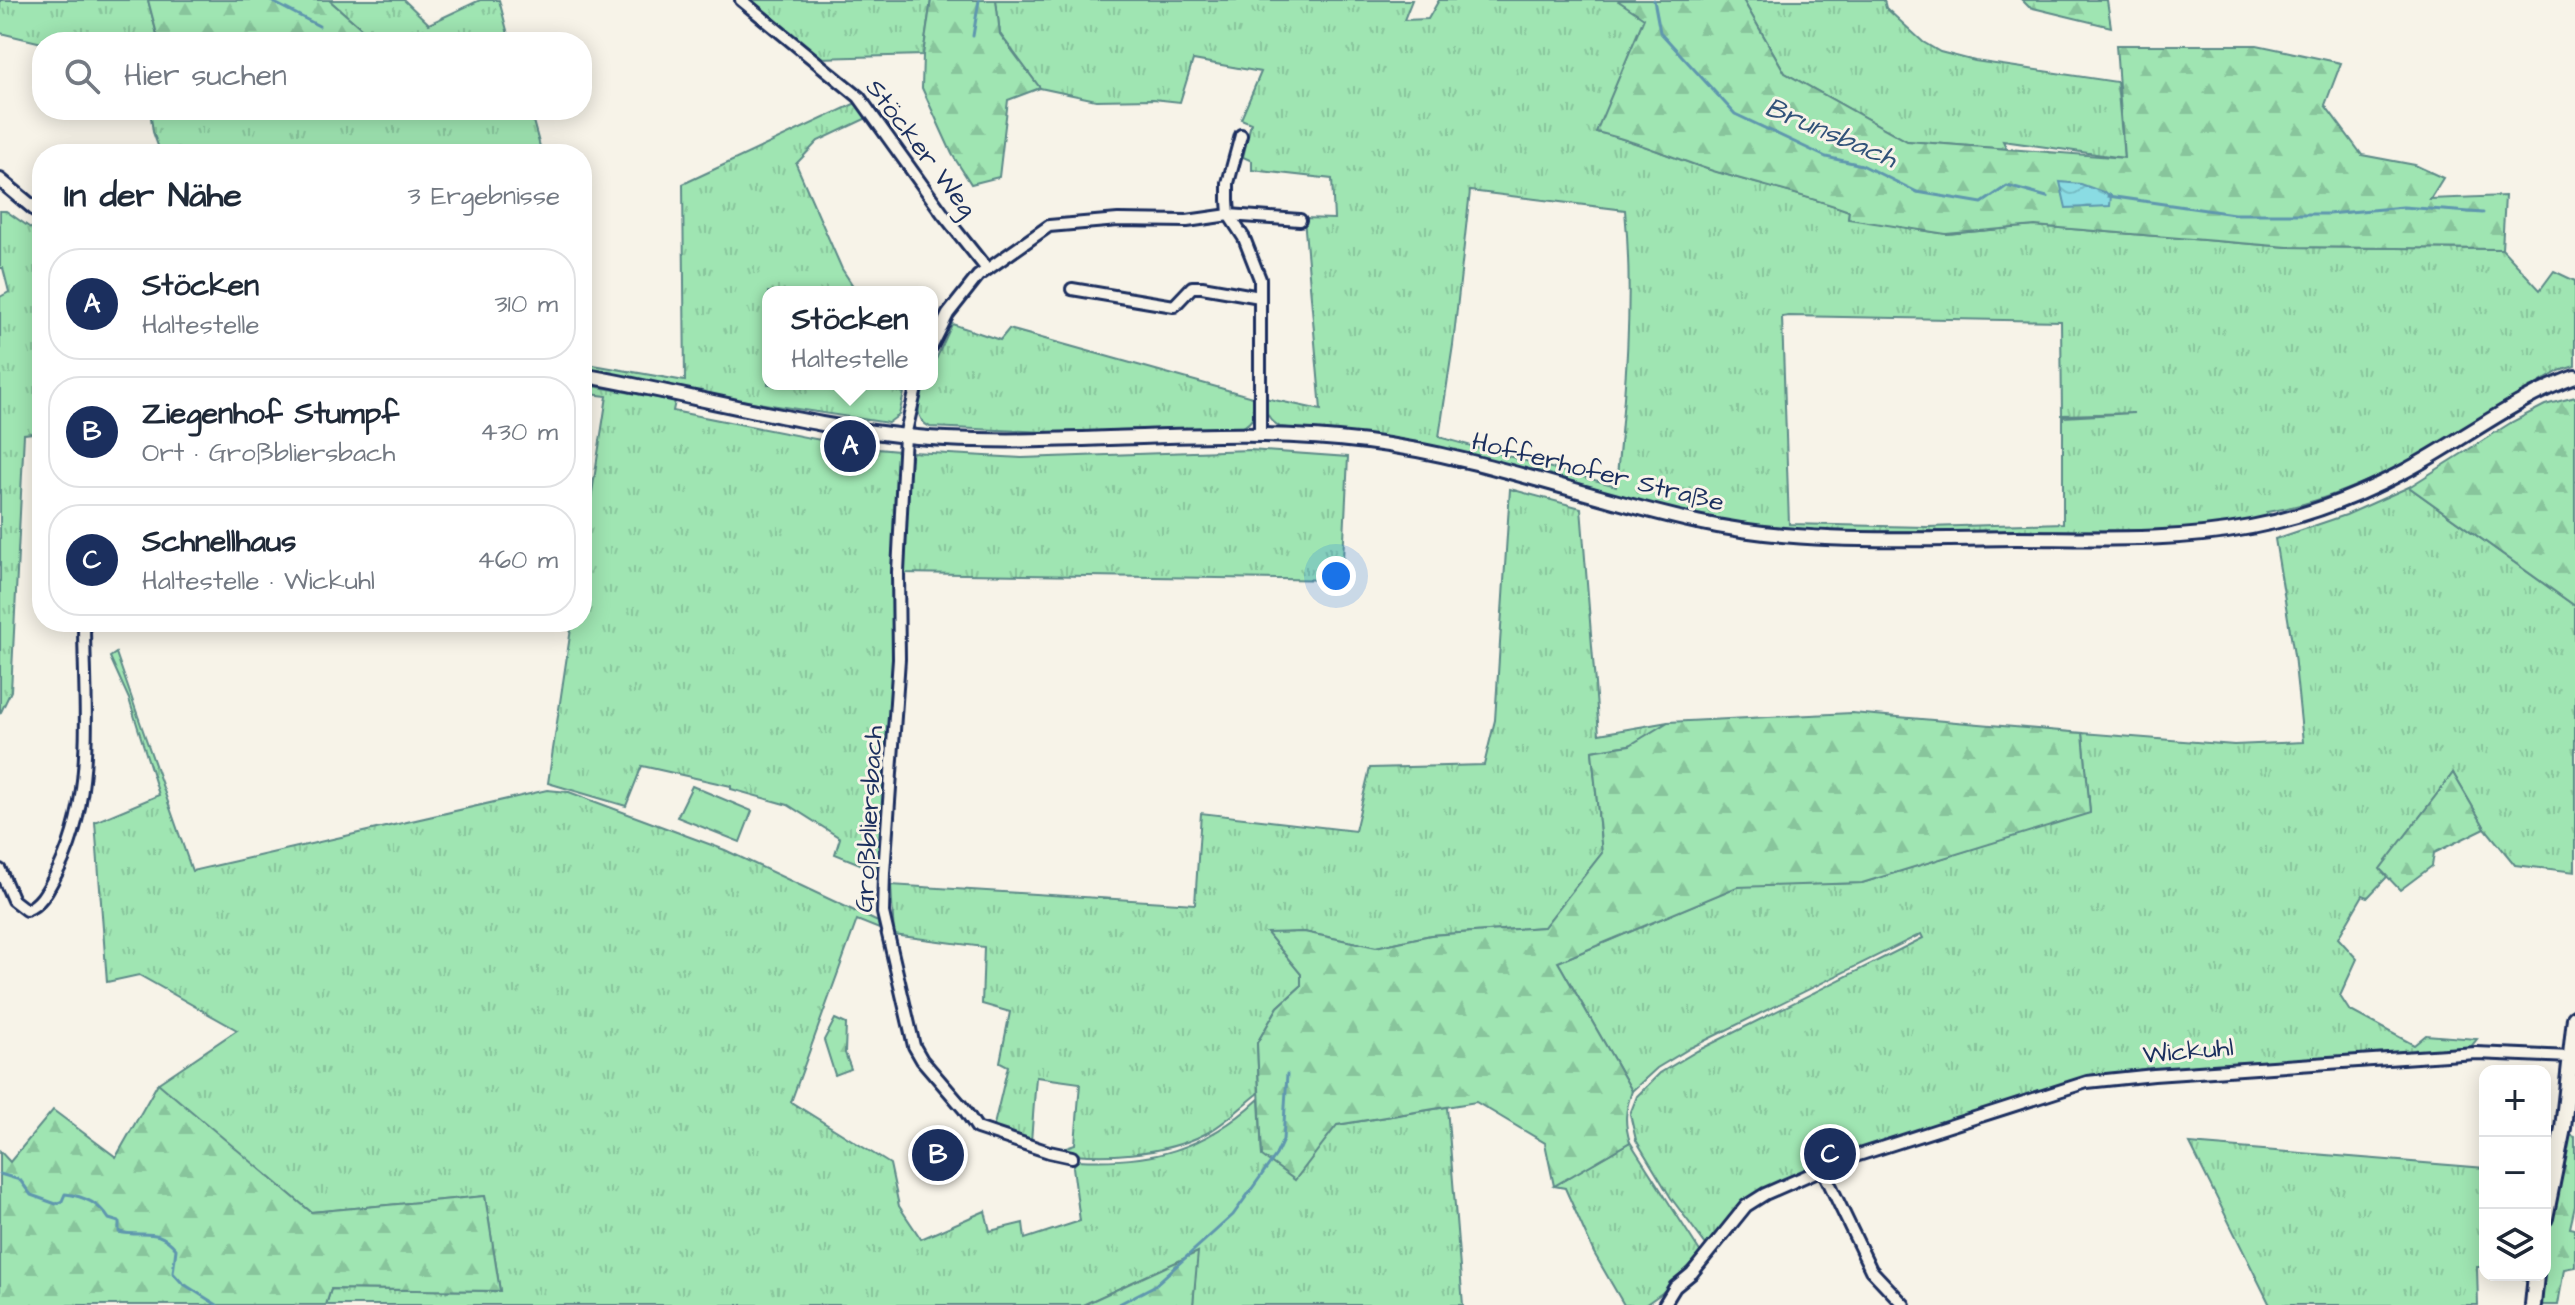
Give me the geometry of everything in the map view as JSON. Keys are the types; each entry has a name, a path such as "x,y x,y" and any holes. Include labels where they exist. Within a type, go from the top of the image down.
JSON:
{"main road":[{"path":"2547,1209 2563,1128 2575,1018"},
{"path":"2533,1305 2535,1281"}],"street":[{"name":"Stöcker Weg","path":"741,0 859,97 986,268"},
{"path":"1241,135 1228,183 1229,215 1253,258 1260,279 1260,434"},
{"path":"0,180 32,207"},
{"path":"938,334 948,314 986,268 1054,225 1118,220 1198,220 1229,215 1300,220"},
{"path":"1072,289 1174,306 1192,287 1260,297"},
{"name":"Hofferhofer Straße","path":"592,377 783,419 905,436 1011,439 1260,434 1339,438 1433,453 1698,523 1759,533 1855,539 2173,536 2253,527 2337,502 2407,470 2535,393 2574,377"},
{"name":"Großbliersbach","path":"916,390 905,436 898,572 898,685 884,873 884,922 914,1046 922,1060 977,1128 1072,1157"},
{"path":"0,870 13,900 26,910 41,899 70,850 81,799 84,763 84,632"},
{"name":"Wickuhl","path":"1664,1305 1675,1287 1692,1273 1746,1206 1765,1194 1822,1168 2087,1082 2448,1054 2571,1057"},
{"path":"1822,1168 1871,1270 1904,1305"}],"green space":[{"path":"0,0 148,0 156,32 32,32 32,41 0,33"},
{"path":"148,0 329,0 366,32 156,32"},
{"path":"329,0 404,0 429,24 480,0 499,0 507,32 366,32"},
{"path":"747,0 931,0 923,55 819,58"},
{"path":"931,0 996,0 1000,34 1040,88 1008,100 999,177 971,184 952,154 922,88"},
{"path":"996,0 1412,0 1404,20 1428,19 1439,0 1617,0 1645,17 1597,132 1708,169 1832,205 1849,211 1848,218 1946,234 2035,226 2288,247 2502,249 2540,290 2554,271 2575,281 2575,366 2559,371 2455,435 2382,474 2306,503 2267,512 2273,516 2191,530 1787,532 1703,517 1436,449 1374,437 1280,427 1268,415 1265,398 1321,410 1304,218 1334,219 1332,179 1252,170 1252,161 1243,157 1251,123 1241,119 1261,72 1193,60 1180,102 1096,100 1040,88 1000,34","holes":["1470,191 1625,210 1628,314 1616,486 1439,437","1782,317 2061,321 2062,415 2134,413 2063,417 2063,523 1927,527 1789,524"]},
{"path":"1617,0 1743,0 1785,73 1907,141 2124,158 2116,45 2257,45 2341,63 2325,105 2362,155 2415,165 2443,178 2430,199 2505,196 2502,249 2288,247 2035,226 1946,234 1848,219 1849,211 1596,132 1644,18"},
{"path":"1743,0 1884,0 1886,8 1923,42 1940,52 1975,61 2117,82 2124,158 2003,141 2007,149 1907,141 1785,73"},
{"path":"2022,0 2107,0 2111,27 2029,7"},
{"path":"858,102 867,118 818,141 796,164 842,269 853,286 762,286 762,390 897,390 904,393 899,415 888,423 686,392 592,373 592,365 685,381 683,184"},
{"path":"151,120 533,120 539,144 157,144"},
{"path":"0,211 6,211 32,229 32,433 24,434 11,691 0,714 0,297 9,292 3,268 0,268"},
{"path":"952,324 1000,340 1009,329 1256,398 1255,412 1252,420 1241,428 1071,433 930,427 921,419 919,402 924,390 938,390 938,355"},
{"path":"592,386 675,401 673,411 836,443 837,447 851,450 856,447 898,451 890,776 880,872 835,854 840,838 788,805 731,789 731,786 642,766 626,806 548,783 571,632 592,632 592,493 607,396 592,394"},
{"path":"2575,397 2575,606 2409,487 2512,422 2545,405"},
{"path":"1250,450 1348,457 1342,580 902,573 907,470 913,452 1022,458"},
{"path":"2409,487 2575,606 2575,872 2515,865 2485,828 2453,773 2381,868 2387,877 2368,897 2363,895 2338,938 2357,959 2340,996 2349,1010 2414,1045 2426,1035 2477,1039 2469,1049 2083,1077 1826,1162 1744,1204 1706,1245 1671,1198 1636,1140 1630,1114 1637,1096 1660,1073 1697,1051 1923,938 1921,934 1692,1047 1657,1068 1632,1091 1558,962 1738,886 1862,883 2090,812 2083,733 2234,745 2303,742 2294,655 2275,539 2346,515"},
{"path":"1510,489 1581,508 1599,734 1668,722 1634,744 1592,751 1602,853 1544,927 1431,935 1376,947 1304,932 1268,934 1301,974 1301,986 1278,1007 1257,1043 1259,1093 1219,1126 1189,1141 1151,1151 1091,1155 1054,1151 1075,1144 1080,1083 1036,1077 1031,1142 998,1131 994,1125 1008,1066 1000,1062 1010,1012 982,1004 984,947 894,935 891,885 1195,904 1201,813 1355,831 1370,768 1484,765 1495,720"},
{"path":"116,653 192,871 547,790 569,792 725,850 878,922 879,929 857,920 791,1102 890,1164 899,1206 921,1239 985,1211 990,1231 1023,1223 1025,1239 1080,1221 1073,1167 1077,1160 1129,1159 1175,1150 1218,1131 1259,1099 1262,1155 1337,1125 1447,1107 1463,1305 1193,1305 1197,1253 1083,1305 326,1305 331,1289 500,1291 485,1196 311,1212 157,1084 237,1030 139,975 107,982 95,822 159,795 129,699 110,657"},
{"path":"1852,713 2083,733 2090,813 1862,883 1737,887 1558,962 1632,1091 1626,1116 1630,1142 1554,1186 1545,1143 1476,1102 1337,1125 1295,1180 1262,1156 1257,1043 1278,1007 1301,986 1301,974 1267,933 1304,932 1376,947 1431,935 1544,927 1602,853 1592,751 1630,745 1668,722"},
{"path":"2453,773 2485,828 2434,853 2432,866 2400,890 2380,869"},
{"path":"692,786 752,811 740,842 677,817"},
{"path":"835,1019 846,1024 845,1053 851,1069 835,1075 824,1040"},
{"path":"158,1083 311,1212 485,1196 500,1291 331,1289 326,1305 0,1305 0,1151 10,1162 53,1110 116,1157"},
{"path":"2567,1134 2575,1137 2575,1206 2570,1228 2575,1229 2575,1267 2564,1269 2558,1305 2541,1305 2542,1296 2526,1281 2551,1281 2551,1149"},
{"path":"1630,1142 1701,1253 1662,1293 1645,1305 1624,1305 1594,1253 1565,1188 1554,1186"},
{"path":"2190,1144 2479,1168 2478,1305 2270,1305"},
{"path":"1198,1252 1193,1305 1083,1305"}],"water":[{"path":"2060,182 2081,184 2111,195 2110,206 2066,208"}],"waterway":[{"path":"269,0 319,26"},
{"path":"973,36 979,0"},
{"name":"Brunsbach","path":"1654,0 1660,32 1735,114 1826,157 1862,165 1917,192 1982,203 2007,186 2047,197"},
{"name":"Brunsbach","path":"2108,196 2234,214 2328,214 2403,207 2483,213"},
{"path":"1117,1305 1154,1286 1233,1215 1276,1155 1283,1140 1287,1074"},
{"path":"0,1174 20,1180 31,1195 56,1204 62,1201 65,1194 90,1201 109,1219 119,1222 119,1232 163,1237 176,1249 173,1273 182,1283 217,1305"}],"place":[{"name":"Stöcken","path":"850,446"},
{"name":"Schnellhaus","path":"1830,1154"},
{"name":"Ziegenhof Stumpf","path":"938,1155"}]}
